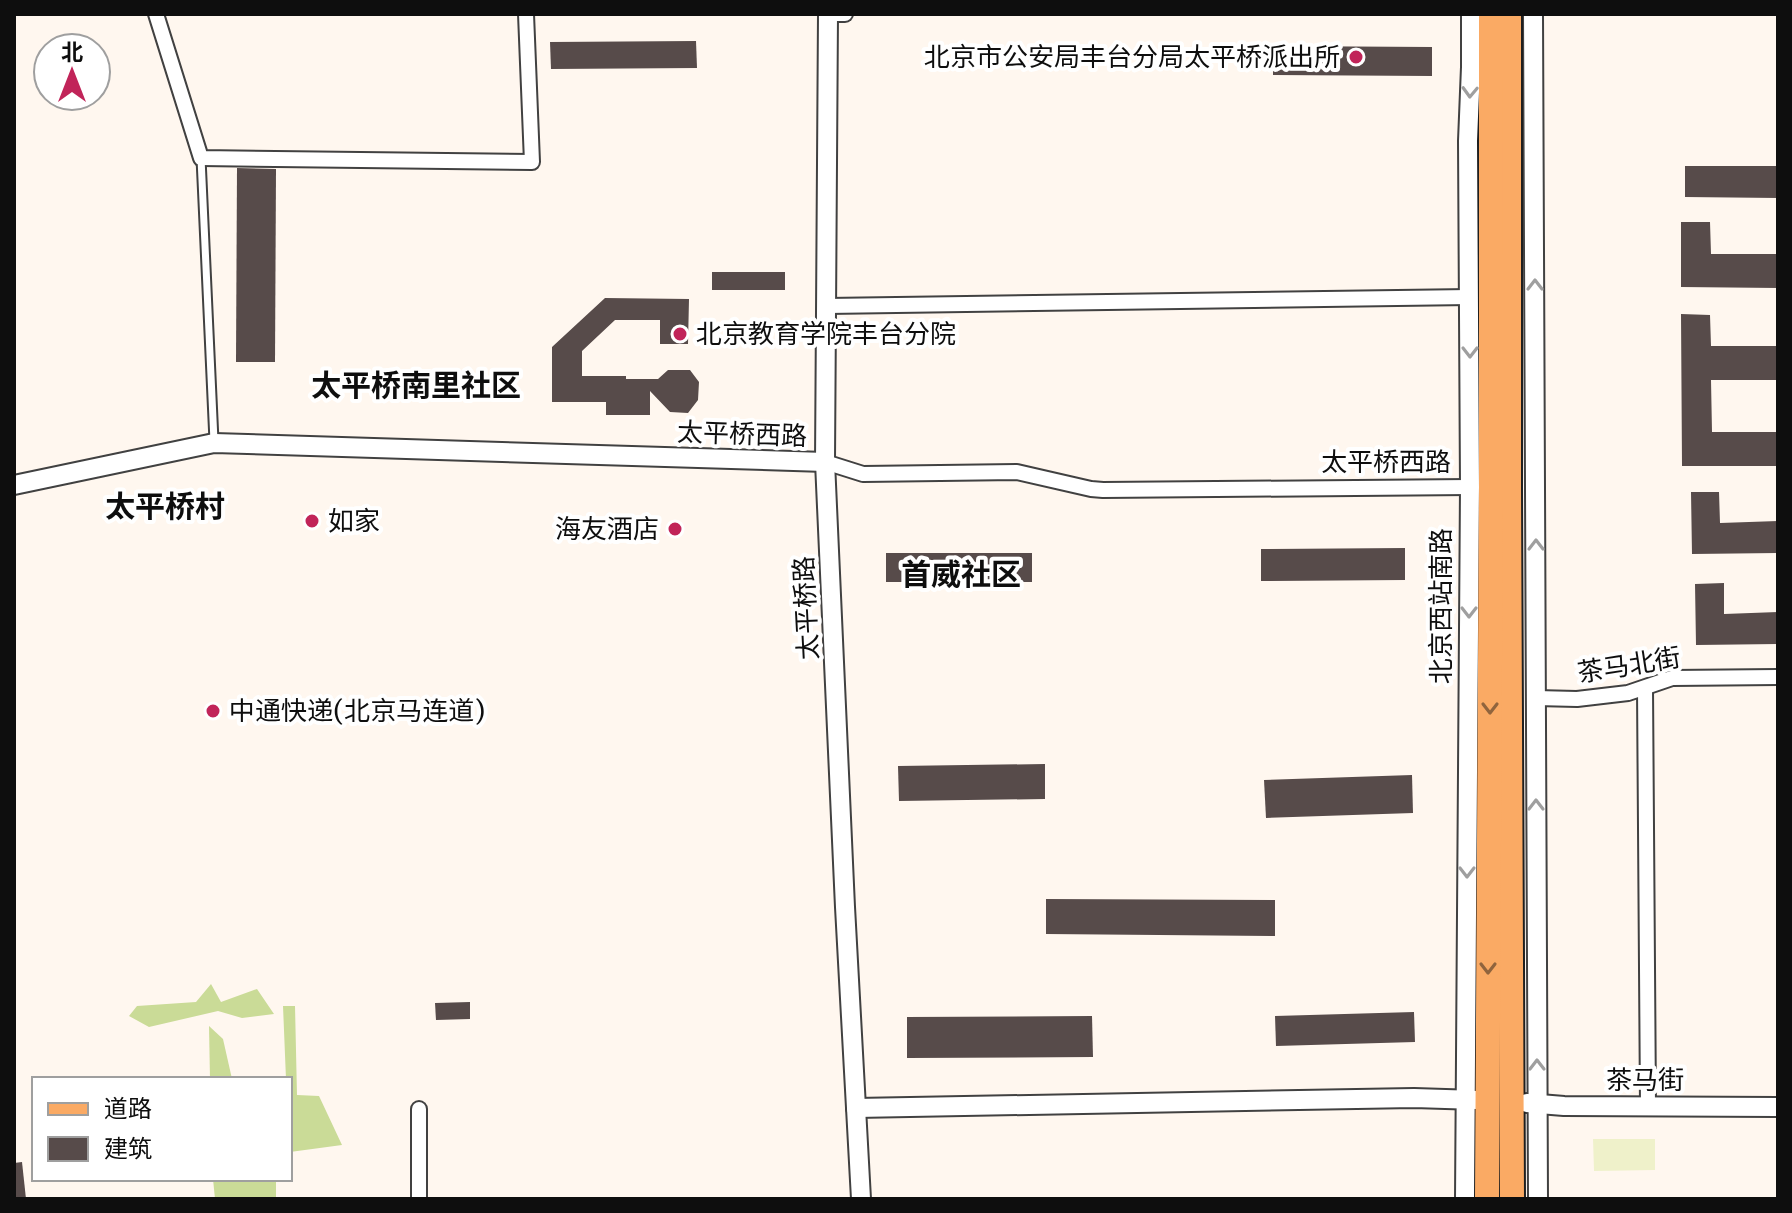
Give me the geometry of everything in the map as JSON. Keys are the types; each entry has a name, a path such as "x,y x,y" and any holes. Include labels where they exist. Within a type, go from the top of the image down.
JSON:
{"main road":[{"name":"北京西站南路","path":"1487,1199 1491,14"},
{"name":"北京西站南路","path":"1509,14 1509,487 1488,1101 1512,1199"}],"street":[{"path":"156,14 201,158 532,162 526,14"},
{"path":"828,14 845,14"},
{"name":"太平桥路","path":"828,14 825,462 861,1199"},
{"name":"北京西站南路","path":"1465,1199 1488,1101 1470,487 1468,141 1471,14"},
{"path":"1533,14 1538,1199"},
{"path":"827,306 1470,297"},
{"name":"太平桥西路","path":"14,485 214,443 825,462 863,474 1017,472 1103,490 1470,487"},
{"name":"茶马北街","path":"1536,698 1577,699 1628,693 1672,678 1778,677"},
{"path":"1645,688 1648,1106"},
{"name":"茶马街","path":"856,1108 1414,1098 1564,1106 1778,1107"},
{"path":"419,1109 419,1199"}],"lane":[{"path":"201,158 214,443"}],"green space":[{"path":"211,984 221,1002 257,989 274,1014 242,1018 218,1011 149,1027 129,1016 137,1006 196,1002"},
{"path":"283,1006 295,1006 297,1095 319,1096 342,1145 292,1152 292,1077 286,1077"},
{"path":"209,1026 223,1039 232,1077 210,1077"},
{"path":"1593,1139 1655,1139 1655,1170 1594,1171"},
{"path":"213,1181 276,1181 276,1199 215,1199"}],"building":[{"path":"696,41 697,68 551,69 550,42"},
{"path":"1273,46 1432,47 1432,76 1273,75"},
{"path":"1685,166 1778,166 1778,198 1685,197"},
{"path":"237,168 276,169 275,362 236,362"},
{"path":"1681,222 1710,222 1711,254 1778,254 1778,288 1681,287"},
{"path":"712,272 785,272 785,290 712,290"},
{"path":"605,298 689,299 688,344 660,344 660,320 615,320 582,351 582,376 658,379 668,370 690,370 699,382 698,400 688,413 670,412 650,391 650,415 606,415 606,402 552,402 552,347"},
{"path":"1681,314 1710,315 1711,346 1778,346 1778,380 1711,380 1712,432 1778,432 1778,466 1682,466"},
{"path":"1691,492 1719,492 1720,523 1778,521 1778,553 1692,554"},
{"path":"1405,548 1405,580 1261,581 1261,549"},
{"path":"886,553 1032,553 1032,582 886,582"},
{"path":"1724,583 1724,614 1778,612 1778,644 1696,645 1695,584"},
{"path":"1045,764 1045,799 899,801 898,766"},
{"path":"1412,775 1413,813 1266,818 1264,780"},
{"path":"1046,899 1275,900 1275,936 1046,934"},
{"path":"470,1002 470,1019 436,1020 435,1003"},
{"path":"1414,1012 1415,1042 1276,1046 1275,1016"},
{"path":"1092,1016 1093,1057 907,1058 907,1017"},
{"path":"22,1162 26,1199 14,1199 14,1163"}],"place":[{"name":"北京市公安局丰台分局太平桥派出所","path":"1356,57"},
{"name":"北京教育学院丰台分院","path":"680,334"},
{"name":"如家","path":"312,521"},
{"name":"海友酒店","path":"675,529"},
{"name":"中通快递(北京马连道)","path":"213,711"}],"district":[{"name":"太平桥南里社区","path":"416,386"},
{"name":"太平桥村","path":"165,507"},
{"name":"首威社区","path":"961,575"}]}
